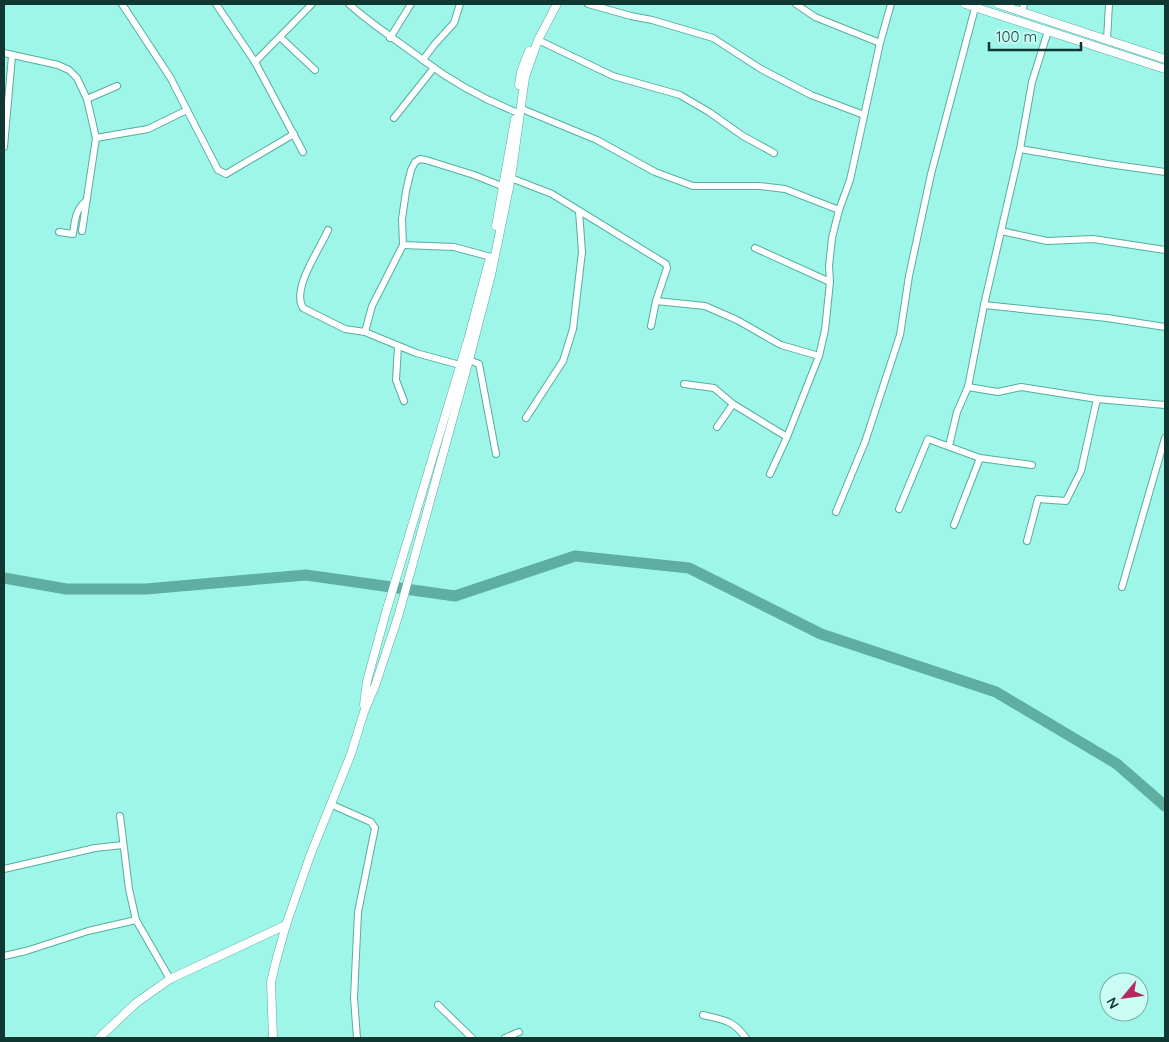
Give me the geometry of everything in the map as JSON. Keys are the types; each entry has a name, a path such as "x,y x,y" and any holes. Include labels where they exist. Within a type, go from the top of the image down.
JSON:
{"street":[{"path":"122,4 170,77 218,170 226,174 294,134"},
{"path":"216,4 255,62 303,152"},
{"path":"255,62 312,4"},
{"path":"349,4 364,18 423,60 432,69 488,101 597,140 655,172 693,186 760,186 785,189 840,210"},
{"path":"390,38 411,4"},
{"path":"423,60 454,23 460,4"},
{"path":"273,1038 271,982 286,925 330,804 351,754 398,617 491,275 512,178 521,72 536,34 552,4"},
{"path":"364,712 367,681 386,612 491,257 525,77 538,40 557,4"},
{"path":"588,4 713,38 761,69 811,95 864,115"},
{"path":"796,4 815,17 880,43"},
{"path":"770,474 787,437 819,356 825,330 832,238 850,180 880,43 891,4"},
{"path":"965,4 1165,69"},
{"path":"998,4 1023,8 1107,40 1165,59"},
{"path":"1107,40 1108,4"},
{"path":"836,512 865,442 900,336 909,276 930,174 975,8"},
{"path":"949,446 957,412 968,387 984,305 1020,149 1032,82 1048,31"},
{"path":"280,37 315,70"},
{"path":"538,40 613,76 680,94 743,136 774,153"},
{"path":"4,53 58,65 69,70 77,78 87,99 96,138 82,231"},
{"path":"4,147 12,56"},
{"path":"394,118 432,69"},
{"path":"87,99 117,86"},
{"path":"96,138 148,130 187,110"},
{"path":"1020,149 1165,172"},
{"path":"365,332 372,306 402,245 402,219 406,191 415,162 420,159 426,160 474,175 504,187"},
{"path":"512,178 552,194 665,263 667,268 656,301 651,326"},
{"path":"59,232 73,234 75,216 79,207 86,201"},
{"path":"526,418 563,362 573,329 582,252 579,211"},
{"path":"328,230 302,282 300,304 303,308 345,329 365,332 416,353 460,365"},
{"path":"1001,231 1047,241 1093,239 1165,250"},
{"path":"402,245 454,247 491,257"},
{"path":"755,248 830,282"},
{"path":"656,301 705,306 737,320 781,346 819,356"},
{"path":"984,305 1107,318 1165,327"},
{"path":"398,346 396,380 404,401"},
{"path":"469,360 479,364 496,454"},
{"path":"684,384 714,388 733,404 787,437"},
{"path":"968,387 998,392 1021,387 1096,398 1165,405"},
{"path":"1027,541 1038,499 1066,501 1081,471 1096,398"},
{"path":"716,427 733,404"},
{"path":"1122,587 1165,438"},
{"path":"899,509 928,439 980,458 1032,466"},
{"path":"954,525 980,458"},
{"path":"330,804 371,822 374,828 358,912 354,998 356,1038"},
{"path":"120,816 122,846 136,920 170,979"},
{"path":"4,869 96,848 122,846"},
{"path":"4,956 88,931 136,920"},
{"path":"99,1038 136,1003 170,979 286,925"},
{"path":"438,1005 472,1038"},
{"path":"703,1016 730,1021 746,1038"},
{"path":"506,1038 519,1032"}],"waterway":[{"path":"4,578 66,589 146,589 306,575 455,596 575,556 689,568 821,634 996,692 1117,764 1165,806"}]}
